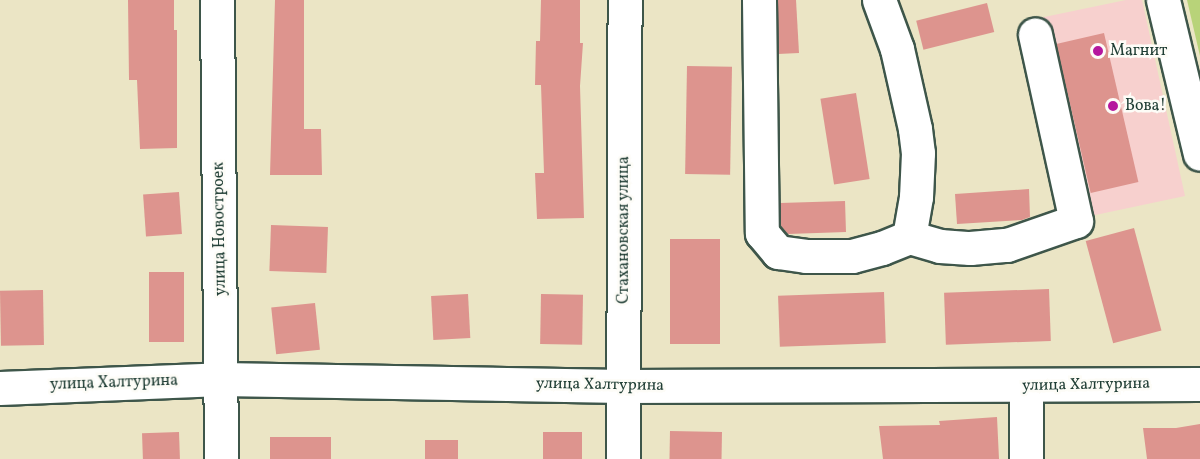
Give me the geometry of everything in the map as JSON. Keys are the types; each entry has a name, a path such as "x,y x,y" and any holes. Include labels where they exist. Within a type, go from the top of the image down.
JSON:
{"street":[{"name":"улица Новостроек","path":"217,0 221,459"},
{"name":"Стахановская улица","path":"624,459 625,0"},
{"path":"759,0 762,233 778,252 806,256 852,256 882,248 909,237 940,246 970,248 1007,245 1076,221 1035,34"},
{"path":"879,0 897,49 915,129 918,153 916,197 909,237"},
{"path":"1163,0 1200,154"},
{"name":"улица Халтурина","path":"0,388 221,379 623,386 1200,384"},
{"path":"1026,386 1026,459"}],"shaded area":[{"path":"1126,0 1142,0 1185,196 1067,221 1025,21"}],"green space":[{"path":"1187,0 1200,0 1200,56"}],"building":[{"path":"128,0 174,0 174,30 177,30 177,148 140,149 137,80 129,80"},
{"path":"275,0 304,0 304,129 321,129 322,175 270,175"},
{"path":"541,0 580,0 580,43 583,43 580,86 584,218 537,219 535,173 544,173 541,85 535,85 536,41 540,41"},
{"path":"778,0 796,0 799,53 778,54"},
{"path":"987,3 994,32 923,50 916,21"},
{"path":"1104,33 1138,182 1091,193 1056,44"},
{"path":"687,66 732,67 730,175 685,174"},
{"path":"856,93 870,179 834,185 820,99"},
{"path":"1029,189 1030,217 1022,220 957,224 955,194"},
{"path":"179,192 182,234 146,236 143,195"},
{"path":"845,201 846,232 788,234 781,226 780,203"},
{"path":"271,225 328,227 326,273 269,271"},
{"path":"1134,228 1161,330 1113,343 1086,241"},
{"path":"670,239 720,239 720,344 670,344"},
{"path":"149,272 184,272 184,342 149,342"},
{"path":"1049,289 1051,341 946,345 944,293"},
{"path":"43,290 44,345 1,346 0,291"},
{"path":"884,292 886,343 780,347 778,296"},
{"path":"468,294 470,338 433,340 431,296"},
{"path":"541,294 583,295 582,345 540,344"},
{"path":"315,303 320,350 276,354 271,308"},
{"path":"997,417 999,459 883,459 879,426 940,425 939,421"},
{"path":"1200,424 1200,459 1147,459 1143,428 1176,428"},
{"path":"670,431 722,432 722,459 670,459"},
{"path":"179,432 180,459 143,459 142,433"},
{"path":"543,432 582,432 582,459 543,459"},
{"path":"270,437 331,437 331,459 270,459"},
{"path":"425,440 458,440 458,459 425,459"}],"place":[{"name":"Магнит","path":"1098,51"},
{"name":"Вова!","path":"1113,106"}]}
